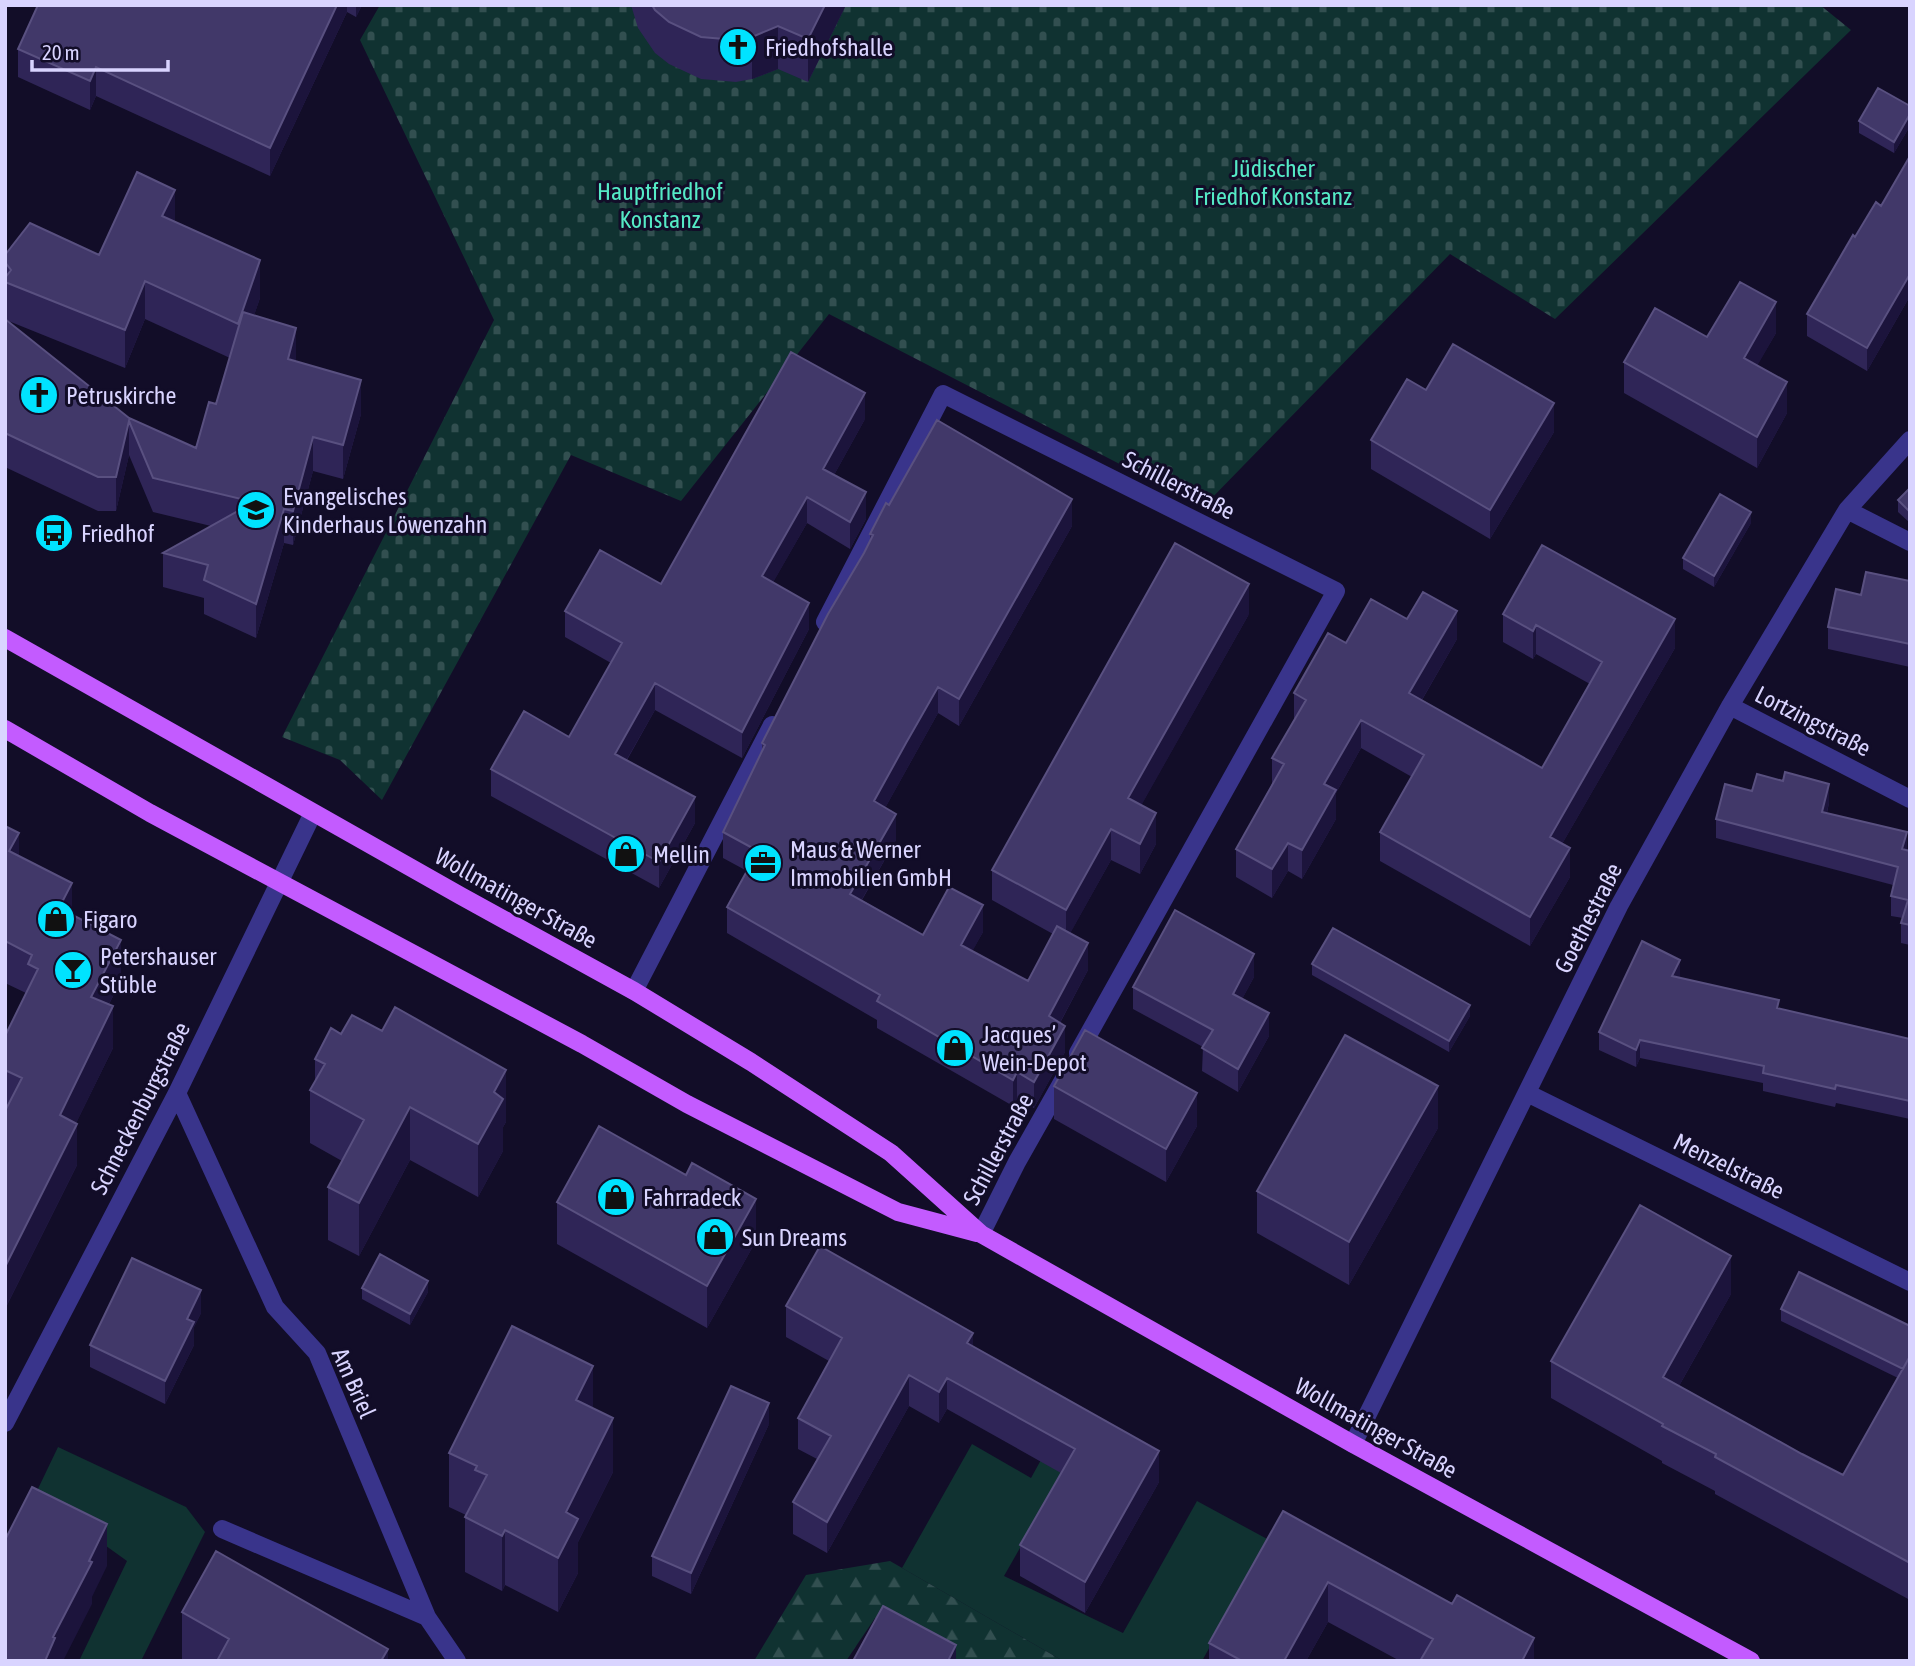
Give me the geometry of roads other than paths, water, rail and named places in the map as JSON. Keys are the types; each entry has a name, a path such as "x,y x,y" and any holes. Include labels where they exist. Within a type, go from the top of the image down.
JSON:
{"main road":[{"name":"Wollmatinger Straße","path":"5,638 634,991 751,1062 891,1153 981,1234 1353,1444 1751,1661"},
{"name":"Wollmatinger Straße","path":"5,729 150,813 582,1044 687,1104 898,1212 981,1234"}],"street":[{"name":"Schillerstraße","path":"815,642 943,394 1336,591 1017,1162 981,1234"},
{"name":"Goethestraße","path":"1353,1444 1619,906 1730,706 1847,510 1910,440"},
{"path":"1847,510 1910,542"},
{"path":"634,991 783,703"},
{"name":"Lortzingstraße","path":"1730,706 1910,799"},
{"name":"Schneckenburgstraße","path":"6,1422 177,1093 313,813"},
{"name":"Am Briel","path":"177,1093 275,1307 317,1353 427,1617 457,1661"},
{"name":"Menzelstraße","path":"1527,1093 1910,1282"},
{"path":"222,1529 427,1617"}],"place":[{"name":"Friedhofshalle","path":"738,47"},
{"name":"Petruskirche","path":"39,395"},
{"name":"Evangelisches Kinderhaus Löwenzahn","path":"256,510"},
{"name":"Friedhof","path":"54,533"},
{"name":"Mellin","path":"626,854"},
{"name":"Maus & Werner Immobilien GmbH","path":"763,863"},
{"name":"Figaro","path":"56,919"},
{"name":"Petershauser Stüble","path":"73,970"},
{"name":"Jacques’ Wein-Depot","path":"955,1048"},
{"name":"Fahrradeck","path":"616,1197"},
{"name":"Sun Dreams","path":"715,1237"}],"park label":[{"name":"Jüdischer Friedhof Konstanz","path":"1273,182"},
{"name":"Hauptfriedhof Konstanz","path":"660,205"}]}
